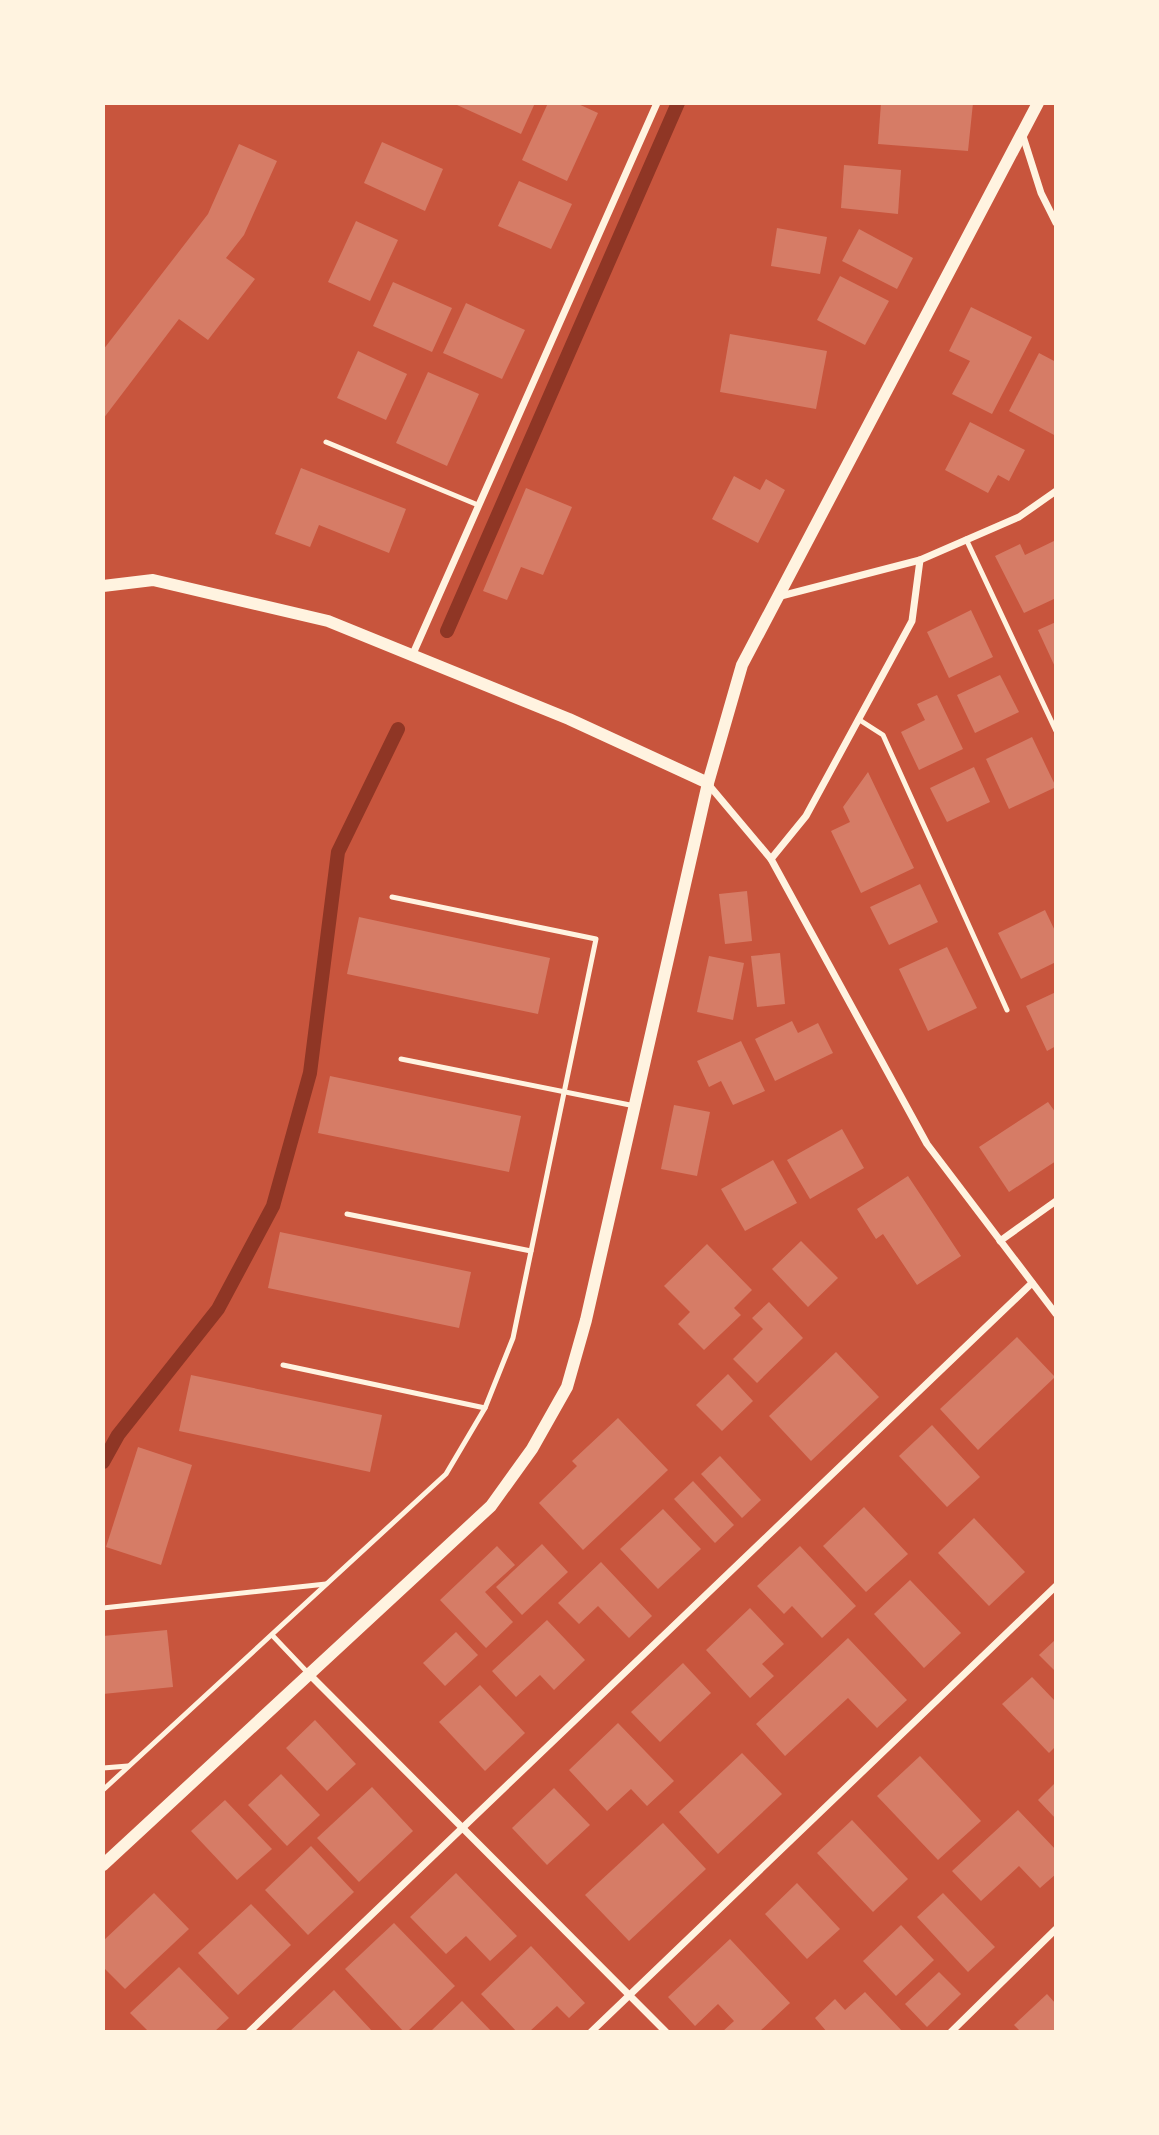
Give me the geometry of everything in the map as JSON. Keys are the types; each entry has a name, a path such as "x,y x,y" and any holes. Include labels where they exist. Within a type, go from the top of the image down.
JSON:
{"street":[{"path":"412,656 657,103"},
{"path":"103,1865 491,1506 533,1449 567,1387 586,1320 708,783 742,665 1038,103"},
{"path":"1022,132 1041,193 1056,223"},
{"path":"777,597 920,560 1019,517 1056,491"},
{"path":"771,859 806,816 912,621 920,560"},
{"path":"103,586 153,580 328,621 569,719 708,783 771,859 927,1144 1056,1314"},
{"path":"1000,1241 1056,1201"},
{"path":"250,2032 1032,1283"},
{"path":"591,2032 1056,1587"},
{"path":"310,1675 666,2032"},
{"path":"951,2032 1056,1929"}],"lane":[{"path":"326,442 478,505"},
{"path":"966,539 1056,731"},
{"path":"858,719 883,735 1007,1010"},
{"path":"103,1790 446,1474 485,1408 513,1338 596,939 392,897"},
{"path":"401,1059 635,1106"},
{"path":"347,1214 531,1251"},
{"path":"283,1365 485,1408"},
{"path":"103,1608 326,1584"},
{"path":"272,1635 310,1675"},
{"path":"103,1768 130,1766"}],"building":[{"path":"535,103 521,134 457,105"},
{"path":"548,103 576,103 598,113 567,181 522,160"},
{"path":"881,103 973,103 968,151 878,144"},
{"path":"382,142 443,169 425,211 364,183"},
{"path":"239,144 277,161 244,235 226,258 255,279 208,340 179,319 103,419 103,350 208,214"},
{"path":"844,165 901,170 898,214 841,208"},
{"path":"519,181 572,204 551,249 498,226"},
{"path":"356,221 398,240 370,301 328,282"},
{"path":"777,228 827,237 820,274 771,266"},
{"path":"859,229 913,258 897,289 842,261"},
{"path":"840,276 889,301 865,345 817,320"},
{"path":"393,282 452,308 432,352 373,326"},
{"path":"466,303 525,330 502,379 443,353"},
{"path":"971,307 1032,337 992,414 952,394 970,361 949,351"},
{"path":"730,334 827,351 816,409 720,392"},
{"path":"358,351 407,374 386,420 337,398"},
{"path":"1039,353 1056,362 1056,436 1009,411"},
{"path":"428,372 479,394 447,466 396,443"},
{"path":"970,422 1025,450 1009,481 998,475 988,493 945,470"},
{"path":"301,468 406,509 389,553 319,525 310,547 275,534"},
{"path":"734,476 760,490 766,479 785,490 758,543 712,519"},
{"path":"526,488 572,507 543,575 521,567 507,600 483,591"},
{"path":"1056,540 1056,598 1024,613 995,556 1020,544 1025,555"},
{"path":"971,610 993,657 949,678 927,632"},
{"path":"1056,622 1056,669 1038,630"},
{"path":"1000,675 1019,712 975,733 957,695"},
{"path":"937,695 963,749 919,770 901,732 925,720 917,704"},
{"path":"1032,737 1056,787 1009,809 986,759"},
{"path":"974,767 990,802 947,822 930,788"},
{"path":"868,772 914,868 861,893 831,831 850,822 843,807"},
{"path":"920,884 938,922 889,945 870,907"},
{"path":"747,891 752,941 725,944 719,894"},
{"path":"1045,910 1056,933 1056,962 1021,979 998,933"},
{"path":"359,917 550,958 538,1014 347,974"},
{"path":"947,947 977,1008 928,1031 899,969"},
{"path":"780,953 785,1004 757,1007 751,956"},
{"path":"709,956 744,963 733,1020 697,1012"},
{"path":"1056,992 1056,1046 1047,1051 1026,1006"},
{"path":"792,1021 798,1033 818,1023 833,1053 775,1081 755,1039"},
{"path":"741,1041 765,1091 733,1105 721,1081 709,1087 697,1061"},
{"path":"330,1076 521,1116 509,1172 318,1133"},
{"path":"1048,1102 1056,1113 1056,1161 1009,1192 979,1147"},
{"path":"674,1105 710,1112 697,1176 661,1169"},
{"path":"842,1129 864,1168 810,1199 787,1160"},
{"path":"773,1160 797,1203 745,1231 721,1189"},
{"path":"908,1176 961,1256 917,1285 883,1234 876,1239 857,1209"},
{"path":"280,1232 471,1272 459,1328 268,1288"},
{"path":"801,1241 838,1278 808,1307 772,1269"},
{"path":"707,1244 752,1290 734,1308 741,1315 704,1350 678,1324 690,1312 664,1286"},
{"path":"769,1302 803,1338 757,1383 733,1359 763,1329 752,1318"},
{"path":"1017,1337 1055,1377 978,1450 940,1409"},
{"path":"836,1352 879,1397 811,1461 769,1416"},
{"path":"728,1374 753,1401 722,1431 696,1405"},
{"path":"191,1375 382,1415 370,1472 179,1431"},
{"path":"618,1418 668,1470 583,1550 539,1503 577,1466 572,1461"},
{"path":"932,1425 980,1477 947,1507 899,1456"},
{"path":"138,1447 192,1465 161,1565 106,1547"},
{"path":"720,1456 761,1500 742,1518 701,1474"},
{"path":"693,1481 734,1525 715,1543 674,1499"},
{"path":"864,1507 908,1554 866,1592 823,1546"},
{"path":"663,1509 701,1549 658,1589 620,1549"},
{"path":"974,1518 1025,1572 989,1606 938,1553"},
{"path":"542,1544 568,1572 522,1615 496,1587"},
{"path":"497,1546 515,1565 485,1592 513,1622 486,1648 440,1600"},
{"path":"800,1546 856,1606 822,1638 792,1606 784,1614 757,1586"},
{"path":"601,1562 652,1616 629,1638 598,1606 579,1624 558,1603"},
{"path":"910,1580 961,1633 924,1668 874,1614"},
{"path":"750,1608 784,1644 762,1664 774,1676 750,1698 706,1650"},
{"path":"547,1620 585,1660 554,1690 540,1675 516,1697 492,1671"},
{"path":"167,1630 173,1687 103,1694 103,1636"},
{"path":"456,1632 478,1655 445,1686 423,1663"},
{"path":"848,1638 907,1700 877,1728 848,1698 785,1756 756,1724"},
{"path":"1056,1639 1056,1672 1039,1655"},
{"path":"683,1663 711,1693 660,1742 631,1712"},
{"path":"1032,1677 1056,1702 1056,1746 1049,1753 1002,1704"},
{"path":"480,1685 525,1733 485,1771 439,1722"},
{"path":"315,1720 356,1764 327,1791 286,1748"},
{"path":"618,1723 674,1781 647,1806 631,1789 607,1811 569,1770"},
{"path":"742,1753 782,1794 718,1854 679,1812"},
{"path":"920,1756 981,1821 938,1860 877,1796"},
{"path":"281,1774 320,1815 287,1846 248,1805"},
{"path":"1056,1782 1056,1819 1038,1800"},
{"path":"372,1787 413,1831 359,1882 317,1838"},
{"path":"554,1788 590,1825 547,1865 512,1828"},
{"path":"225,1800 272,1849 237,1880 191,1831"},
{"path":"1018,1810 1056,1850 1056,1874 1040,1888 1019,1866 981,1901 952,1871"},
{"path":"852,1820 908,1879 873,1912 817,1853"},
{"path":"663,1823 706,1869 629,1941 585,1895"},
{"path":"311,1846 354,1892 308,1935 265,1890"},
{"path":"456,1873 517,1936 490,1961 466,1936 446,1954 410,1917"},
{"path":"797,1883 840,1929 807,1959 765,1914"},
{"path":"154,1893 189,1929 125,1989 103,1967 103,1941"},
{"path":"943,1893 995,1947 968,1972 917,1917"},
{"path":"251,1904 291,1945 238,1995 198,1953"},
{"path":"394,1923 455,1986 407,2032 404,2032 345,1969"},
{"path":"901,1925 934,1960 896,1996 863,1961"},
{"path":"730,1939 790,2003 759,2032 722,2032 734,2021 718,2004 695,2026 668,1997"},
{"path":"531,1946 585,2003 569,2018 557,2006 529,2032 517,2032 481,1994"},
{"path":"179,1967 229,2018 214,2032 149,2032 130,2013"},
{"path":"939,1972 961,1994 927,2027 905,2004"},
{"path":"334,1990 373,2032 289,2032"},
{"path":"865,1992 903,2032 827,2032 815,2018 835,1999 845,2010"},
{"path":"1047,1994 1056,2004 1056,2032 1021,2032 1014,2025"},
{"path":"462,2001 492,2032 430,2032"}],"waterway":[{"path":"447,631 678,103"},
{"path":"103,1462 118,1435 218,1309 273,1206 310,1073 338,852 398,729"}]}
